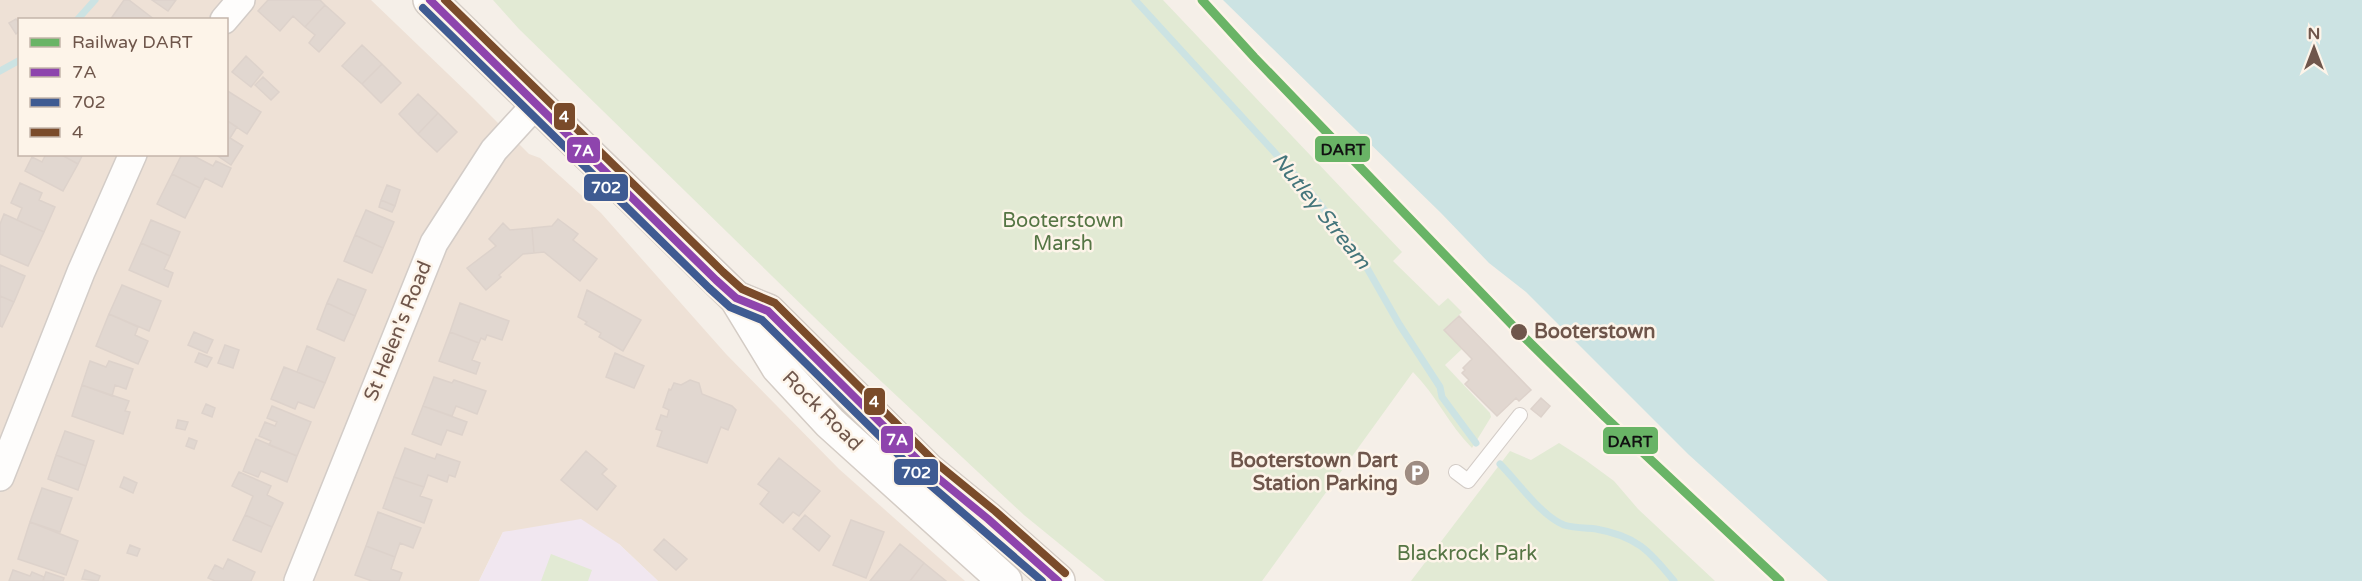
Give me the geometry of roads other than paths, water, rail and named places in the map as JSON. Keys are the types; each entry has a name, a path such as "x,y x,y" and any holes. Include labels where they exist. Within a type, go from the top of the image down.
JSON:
{"main road":[{"name":"Rock Road","path":"430,0 736,298 778,367 830,423 1005,581"},
{"name":"Rock Road","path":"736,298 768,311 928,470 1058,581"}],"street":[{"path":"226,18 241,0"},
{"name":"St Helen's Road","path":"298,581 434,243 494,150 537,103"},
{"path":"0,477 81,272 132,156"}],"lane":[{"path":"1456,472 1468,481 1520,415"}],"water":[{"path":"1223,0 2362,0 2362,581 1828,581 1688,454 1526,292 1489,263 1441,213"}],"waterway":[{"path":"79,18 95,0"},
{"name":"Nutley Stream","path":"1135,0 1308,189 1359,254 1399,324 1440,387 1442,397 1476,443"},
{"path":"0,71 18,61"},
{"name":"Nutley Stream","path":"1500,464 1538,506 1555,520 1564,525 1610,532 1632,540 1649,553 1674,581"}],"rail line":[{"name":"DART","path":"1202,0 1517,330 1605,417 1780,581"}],"place":[{"name":"Booterstown","path":"1519,332"},
{"name":"Booterstown Dart Station Parking","path":"1417,473"}],"park label":[{"name":"Booterstown Marsh","path":"1063,232"},
{"name":"Blackrock Park","path":"1467,554"}]}
